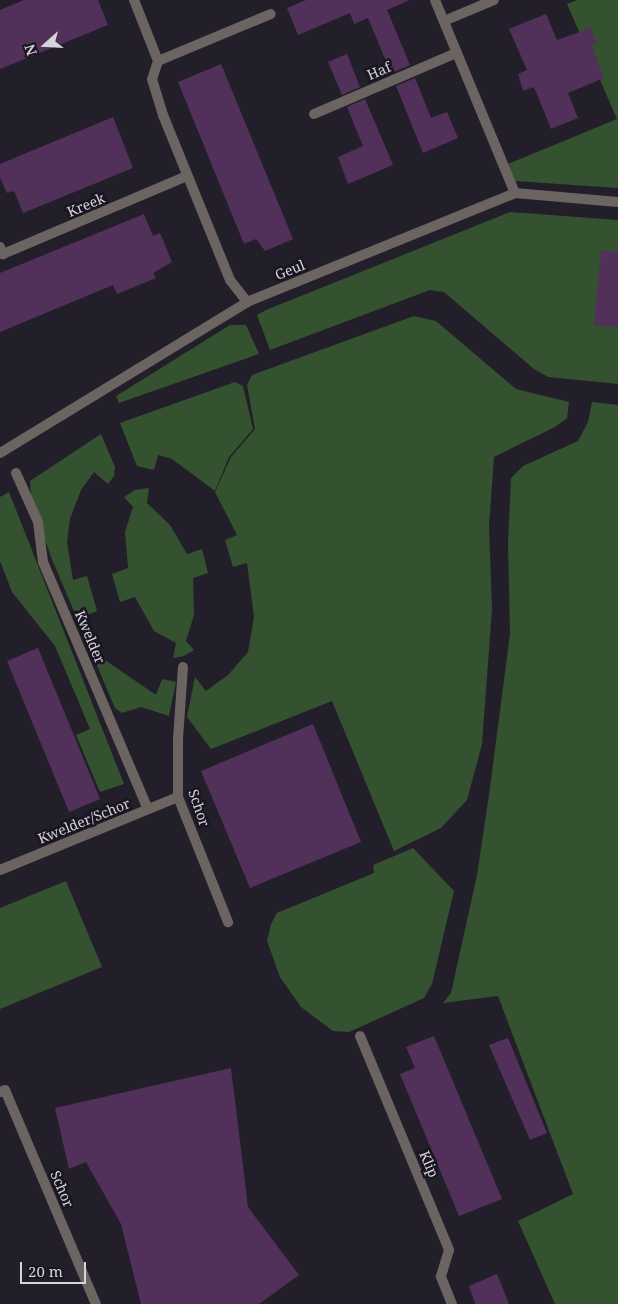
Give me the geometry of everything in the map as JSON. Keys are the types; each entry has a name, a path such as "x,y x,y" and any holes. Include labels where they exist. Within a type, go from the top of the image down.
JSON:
{"street":[{"path":"134,0 158,61 152,79 187,176 230,280 247,302"},
{"path":"436,0 456,53 516,193"},
{"path":"444,21 494,0"},
{"path":"158,61 271,14"},
{"name":"Haf","path":"314,114 456,53"},
{"name":"Kreek","path":"0,247 3,254 187,176"},
{"name":"Geul","path":"1,449 247,302 516,193 618,202"},
{"name":"Kwelder","path":"16,473 38,522 43,562 148,809"},
{"name":"Schor","path":"184,667 178,738 178,797 228,922"},
{"name":"Kwelder/Schor","path":"0,870 178,797"},
{"name":"Klip","path":"360,1036 449,1250 442,1277 452,1304"},
{"name":"Schor","path":"0,1092 5,1090 96,1304"}],"green space":[{"path":"577,0 618,0 618,188 515,181 508,164 617,119 567,4"},
{"path":"510,212 618,220 618,384 548,377 534,369 444,292 430,290 270,350 257,315"},
{"path":"414,316 436,321 516,389 569,402 567,418 555,427 494,457 489,526 492,609 482,744 467,800 441,828 394,851 332,701 211,749 187,717 195,677 206,691 228,675 248,652 254,617 247,563 233,567 225,540 237,535 215,492 231,457 255,429 247,385 252,375"},
{"path":"230,325 246,325 259,354 119,403 116,396"},
{"path":"235,382 243,386 253,429 229,457 215,491 172,459 158,455 154,470 137,466 120,423"},
{"path":"592,402 618,405 618,1304 555,1304 518,1221 573,1194 498,996 443,1003 451,993 477,875 510,634 508,543 511,478 523,466 578,441 588,422"},
{"path":"101,434 115,467 114,476 108,484 94,472 81,490 70,519 67,542 73,580 87,576 97,611 82,617 105,660 156,695 162,679 176,682 169,716 141,707 122,713 115,708 51,557 31,496 30,481"},
{"path":"149,488 147,503 170,525 187,554 202,549 208,573 193,578 194,615 186,641 194,650 184,656 173,658 176,643 154,631 135,597 120,602 112,574 128,568 125,532 133,507 124,497 135,490"},
{"path":"9,492 124,784 100,792 76,735 90,729 55,646 12,592 0,561 0,497"},
{"path":"413,848 454,891 432,984 424,998 349,1032 333,1031 301,1007 280,977 267,941 271,924 277,913 374,873 373,865"},
{"path":"66,881 102,967 0,1009 0,908"}],"building":[{"path":"24,0 98,0 108,25 0,69 0,10"},
{"path":"306,0 410,0 387,10 410,65 391,73 368,18 354,24 350,13 298,35 287,8"},
{"path":"546,14 557,40 591,28 597,44 592,46 604,78 568,93 578,118 551,129 534,87 523,91 518,74 527,70 509,29"},
{"path":"347,54 360,87 342,95 328,62"},
{"path":"221,64 293,239 265,251 256,239 244,244 178,82"},
{"path":"415,78 431,118 447,112 458,138 423,153 396,86"},
{"path":"365,99 393,165 348,184 338,157 363,146 347,107"},
{"path":"113,117 133,168 23,213 14,191 7,193 0,178 0,164"},
{"path":"144,214 153,236 160,233 172,262 153,273 156,278 117,294 113,285 0,332 0,273"},
{"path":"601,250 618,252 618,327 594,325"},
{"path":"38,648 100,799 69,812 7,661"},
{"path":"313,724 361,842 250,888 201,771"},
{"path":"434,1036 502,1199 459,1216 400,1074 415,1068 406,1047"},
{"path":"508,1038 547,1133 530,1140 489,1045"},
{"path":"231,1068 248,1207 299,1275 259,1304 141,1304 121,1224 86,1162 69,1169 55,1108"},
{"path":"497,1274 509,1304 475,1304 469,1286"}]}
